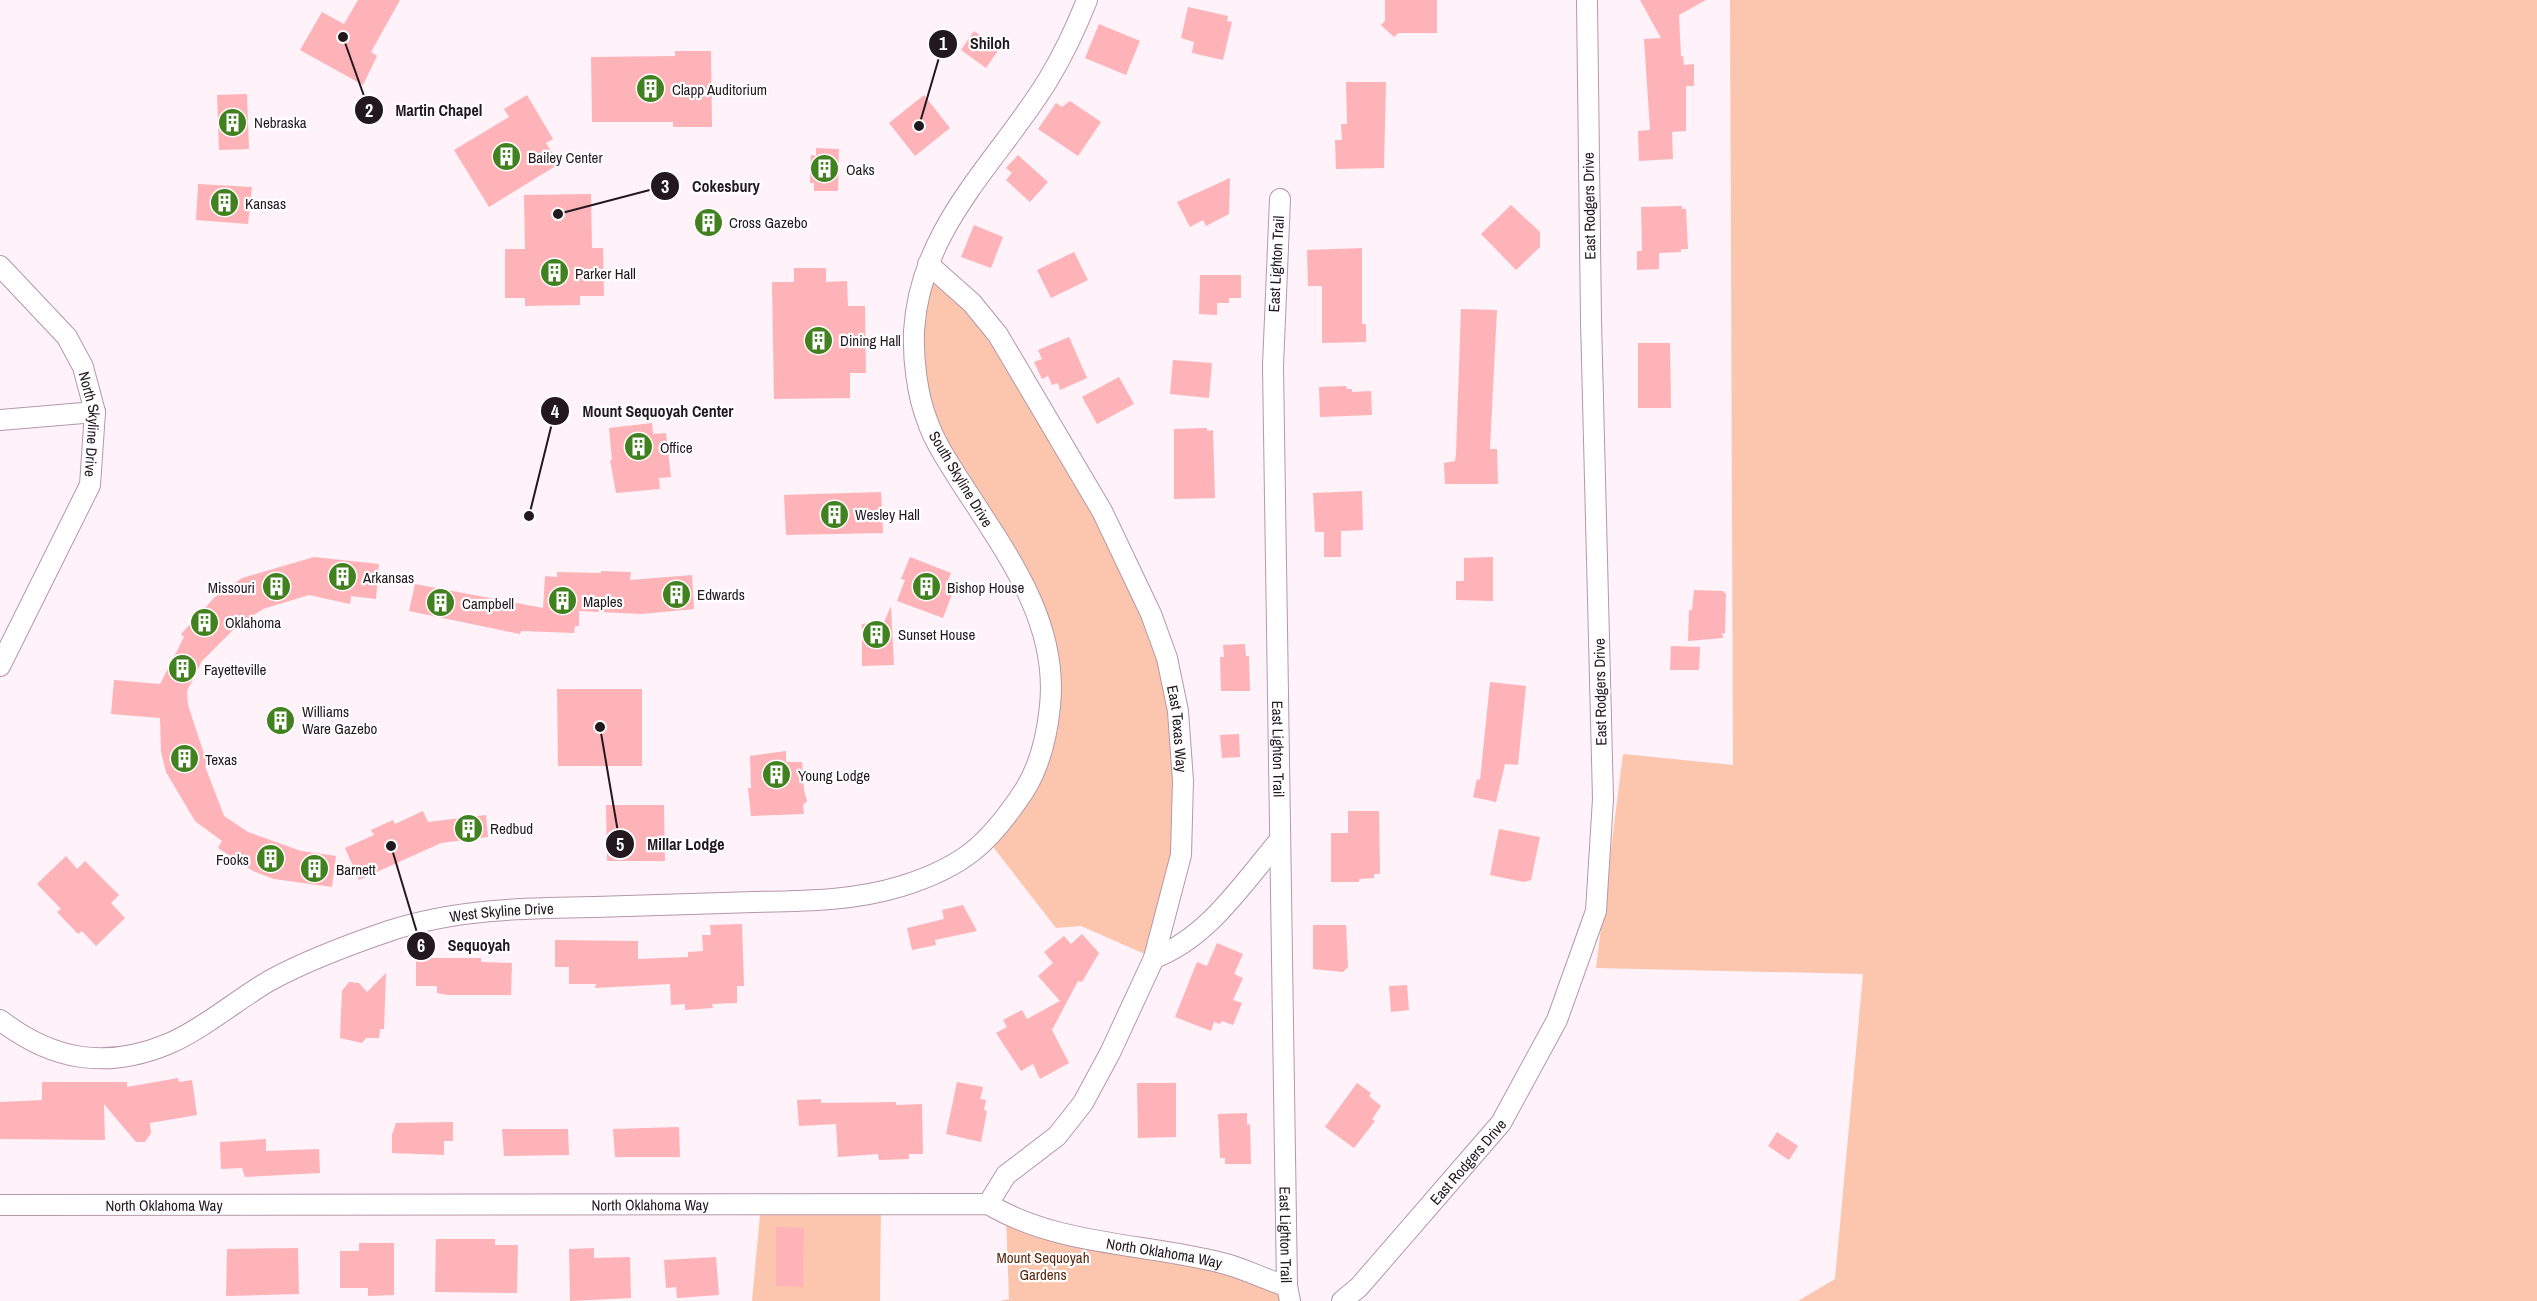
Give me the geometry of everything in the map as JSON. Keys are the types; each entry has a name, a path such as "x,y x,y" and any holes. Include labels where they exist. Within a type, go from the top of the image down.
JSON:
{"street":[{"name":"South Skyline Drive","path":"899,887 938,873 972,855 1005,820 1030,781 1047,736 1052,689 1048,651 1039,614 1021,577 947,460 926,419 914,358 914,327 928,264 943,231 960,202 1046,84 1073,36 1087,0"},
{"name":"East Rodgers Drive","path":"1342,1301 1359,1287 1501,1123 1557,1020 1596,911 1603,799 1591,320 1587,0"},
{"name":"East Lighton Trail","path":"1280,199 1272,334 1289,1293"},
{"name":"East Texas Way","path":"928,264 972,303 998,335 1102,511 1151,614 1167,658 1178,711 1183,781 1181,855 1154,958 1110,1053 1083,1103 1057,1136 1006,1175 987,1204"},
{"name":"North Skyline Drive","path":"0,266 67,337 83,367 95,412 90,485 0,666"},
{"path":"0,420 95,412"},
{"path":"1154,958 1173,951 1198,934 1280,841"},
{"name":"West Skyline Drive","path":"0,1020 24,1038 53,1052 88,1059 125,1055 169,1043 273,979 312,960 399,928 454,915 495,909 848,900 899,887"},
{"name":"North Oklahoma Way","path":"0,1205 987,1204 1006,1215 1044,1230 1224,1263 1289,1293"}],"green space":[{"path":"1730,0 2537,0 2537,1301 1798,1301 1835,1279 1863,974 1596,968 1623,754 1733,765"},
{"path":"928,264 976,308 1151,614 1183,781 1154,958 1081,926 1056,928 987,839 1030,781 1048,651 947,460 914,358"},
{"path":"761,1204 881,1204 880,1301 752,1301"},
{"name":"Mount Sequoyah Gardens","path":"1006,1215 1260,1278 1290,1301 1000,1301 1009,1299"}],"building":[{"path":"358,0 400,0 371,52 377,56 363,85 300,50 322,12 344,24"},
{"path":"1385,0 1437,0 1437,33 1398,33 1394,37 1381,25 1385,21"},
{"path":"1640,0 1706,0 1679,15 1681,56 1683,56 1684,65 1694,64 1694,86 1686,86 1686,131 1672,132 1673,159 1639,161 1638,131 1650,130 1644,39 1661,38"},
{"path":"1188,7 1228,16 1227,21 1232,22 1223,60 1192,53 1194,42 1181,38"},
{"path":"1099,24 1140,41 1126,75 1085,58"},
{"path":"974,31 999,49 986,68 961,50"},
{"name":"Clapp Auditorium","path":"675,51 711,51 712,127 673,127 673,122 592,122 591,57 675,56"},
{"path":"1346,82 1386,82 1384,168 1336,169 1335,140 1342,140 1341,124 1347,124"},
{"name":"Nebraska","path":"247,94 249,149 219,150 217,95"},
{"name":"Bailey Center","path":"527,95 553,139 546,143 559,164 489,207 454,150 509,117 504,109"},
{"path":"924,95 950,128 915,156 889,123"},
{"path":"1070,101 1101,122 1078,156 1038,129 1056,103 1062,107"},
{"name":"Oaks","path":"816,148 839,149 838,191 814,191 814,183 810,183 811,155 816,156"},
{"path":"1018,155 1048,182 1030,202 1006,180 1012,173 1006,168"},
{"path":"1230,178 1229,214 1206,226 1203,220 1190,227 1177,202"},
{"name":"Kansas","path":"198,184 252,187 248,224 196,220"},
{"path":"591,194 592,248 603,248 604,296 580,296 580,305 525,306 525,298 505,298 505,249 525,249 524,195"},
{"path":"1511,205 1540,232 1540,247 1516,270 1481,234"},
{"path":"1682,206 1682,209 1686,209 1688,249 1681,249 1681,252 1659,253 1659,269 1637,270 1637,251 1642,251 1641,207"},
{"name":"Cross Gazebo","path":"716,212 718,230 699,233 698,214"},
{"path":"974,225 1003,237 991,268 961,257"},
{"path":"1362,248 1362,324 1366,324 1366,342 1322,343 1322,286 1308,286 1307,250"},
{"path":"1074,252 1088,280 1051,298 1037,270"},
{"name":"Dining Hall","path":"794,268 826,268 826,282 847,281 848,306 865,306 866,373 850,373 850,398 774,399 772,282 794,282"},
{"path":"1200,275 1241,275 1241,298 1229,298 1229,303 1217,303 1217,315 1199,314"},
{"path":"1461,309 1497,310 1490,449 1497,449 1498,484 1445,484 1444,463 1455,461 1456,453"},
{"path":"1069,337 1087,378 1060,390 1058,383 1052,385 1048,376 1042,379 1034,362 1042,359 1038,350"},
{"path":"1638,343 1670,343 1671,408 1638,408"},
{"path":"1173,360 1212,363 1209,398 1170,394"},
{"path":"1119,377 1134,404 1097,424 1082,397"},
{"path":"1346,386 1347,389 1352,389 1352,392 1371,391 1372,415 1320,417 1319,387"},
{"name":"Office","path":"652,423 653,434 666,433 671,477 659,478 660,489 616,493 610,460 612,460 609,428"},
{"path":"1207,428 1207,431 1213,430 1215,498 1174,499 1174,429"},
{"path":"1362,491 1363,530 1341,531 1341,557 1324,557 1324,532 1315,532 1313,493"},
{"name":"Wesley Hall","path":"881,492 883,533 786,535 784,495"},
{"path":"314,557 379,564 376,599 351,596 350,604 309,595 263,609 236,627 202,661 187,691 188,705 208,766 205,766 224,816 248,832 301,851 336,856 332,887 274,879 253,871 218,848 222,841 195,821 166,772 161,752 160,718 111,714 114,680 160,684 184,637 181,634 214,598 242,578"},
{"name":"Bishop House","path":"910,557 951,573 946,585 954,589 943,618 897,601 905,580 901,579"},
{"path":"1493,557 1493,601 1456,600 1456,581 1464,581 1464,558"},
{"path":"601,571 631,572 630,580 692,575 694,609 641,614 579,611 579,626 575,626 574,633 521,631 520,634 409,611 415,584 543,608 545,576 557,577 557,572 601,573"},
{"path":"1694,590 1723,591 1726,594 1723,638 1688,641 1689,610 1692,610"},
{"name":"Sunset House","path":"891,606 894,665 862,666 862,624 884,622"},
{"path":"1245,644 1246,656 1249,656 1250,691 1221,691 1220,657 1224,657 1223,645"},
{"path":"1671,646 1700,647 1699,670 1670,670"},
{"path":"1490,682 1526,686 1518,765 1505,764 1496,802 1473,797 1477,779 1480,780"},
{"path":"557,689 642,689 642,766 558,766"},
{"path":"1239,734 1240,757 1222,758 1220,735"},
{"name":"Young Lodge","path":"786,751 786,762 802,762 807,801 803,805 804,814 751,816 748,788 751,788 750,756"},
{"path":"606,805 664,805 665,861 607,861"},
{"path":"423,811 428,822 486,815 488,837 441,843 359,880 345,848 374,835 371,830 393,820 395,824"},
{"path":"1348,811 1379,811 1380,874 1374,874 1374,878 1359,879 1359,882 1331,882 1331,833 1348,833"},
{"path":"1499,829 1540,837 1531,880 1524,882 1490,875"},
{"path":"66,856 77,869 85,861 119,895 111,903 125,918 96,946 82,931 78,934 57,912 61,909 37,884"},
{"path":"963,905 977,931 935,940 936,945 912,950 907,928 944,919 942,910"},
{"path":"742,924 744,986 737,986 737,1003 712,1004 713,1008 685,1010 685,1004 671,1005 670,984 595,988 596,984 569,984 569,967 555,967 555,940 638,941 638,959 688,957 688,952 703,951 702,935 711,935 710,925"},
{"path":"1313,925 1346,925 1348,967 1343,972 1313,969"},
{"path":"1082,934 1099,953 1082,982 1078,981 1052,1030 1069,1063 1040,1079 1033,1064 1021,1071 996,1033 1007,1027 1003,1020 1022,1010 1027,1019 1060,1001 1038,976 1053,963 1044,952 1064,936 1071,944"},
{"path":"1217,943 1243,954 1234,974 1243,978 1233,1000 1242,1003 1233,1025 1222,1021 1220,1024 1214,1022 1211,1031 1175,1017 1197,962 1207,966"},
{"path":"416,958 481,958 481,962 512,963 511,995 448,995 437,993 437,986 416,986"},
{"path":"386,973 384,1029 380,1029 379,1038 366,1038 362,1043 340,1038 342,991 349,982 359,983 367,992"},
{"path":"1407,985 1409,1010 1391,1012 1389,986"},
{"path":"178,1078 179,1082 192,1080 197,1115 150,1123 151,1133 145,1142 136,1142 104,1104 105,1140 0,1139 0,1102 42,1100 42,1082 127,1082 127,1087"},
{"path":"957,1082 983,1087 980,1099 986,1100 984,1110 987,1111 981,1142 946,1134"},
{"path":"1137,1083 1176,1083 1176,1137 1138,1138"},
{"path":"1357,1083 1371,1093 1369,1096 1381,1106 1372,1119 1375,1121 1354,1148 1325,1127"},
{"path":"821,1099 821,1103 922,1104 923,1154 909,1154 909,1159 879,1160 878,1154 838,1157 836,1124 799,1126 797,1100"},
{"path":"1247,1113 1247,1125 1250,1124 1251,1164 1225,1164 1225,1158 1220,1158 1218,1114"},
{"path":"453,1122 453,1141 444,1141 444,1155 392,1153 392,1135 396,1123"},
{"path":"679,1127 680,1157 615,1157 613,1129"},
{"path":"502,1129 568,1129 569,1155 504,1156"},
{"path":"1777,1132 1798,1146 1789,1160 1768,1146"},
{"path":"266,1139 266,1151 319,1149 320,1173 245,1177 242,1168 221,1169 220,1142"},
{"path":"776,1227 804,1228 803,1287 776,1286"},
{"path":"436,1239 495,1239 495,1245 518,1245 517,1293 435,1292"},
{"path":"359,1243 394,1243 394,1295 368,1296 368,1288 340,1288 340,1251 359,1251"},
{"path":"298,1248 299,1294 226,1296 227,1249"},
{"path":"594,1248 594,1258 630,1257 631,1298 570,1301 569,1249"},
{"path":"716,1257 719,1295 677,1298 676,1287 666,1288 664,1260"}],"place":[{"name":"Martin Chapel","path":"343,37"},
{"name":"Clapp Auditorium","path":"651,89"},
{"name":"Nebraska","path":"233,122"},
{"name":"Shiloh","path":"919,126"},
{"name":"Bailey Center","path":"507,157"},
{"name":"Oaks","path":"825,169"},
{"name":"Kansas","path":"224,203"},
{"name":"Cokesbury","path":"558,214"},
{"name":"Cross Gazebo","path":"708,222"},
{"name":"Parker Hall","path":"554,273"},
{"name":"Dining Hall","path":"819,340"},
{"name":"Office","path":"639,447"},
{"name":"Wesley Hall","path":"834,514"},
{"name":"Mount Sequoyah Center","path":"529,516"},
{"name":"Arkansas","path":"342,577"},
{"name":"Missouri","path":"276,587"},
{"name":"Bishop House","path":"926,587"},
{"name":"Edwards","path":"676,594"},
{"name":"Maples","path":"562,601"},
{"name":"Campbell","path":"441,603"},
{"name":"Oklahoma","path":"204,622"},
{"name":"Sunset House","path":"877,634"},
{"name":"Fayetteville","path":"183,669"},
{"name":"Williams Ware Gazebo","path":"281,720"},
{"name":"Millar Lodge","path":"600,727"},
{"name":"Texas","path":"184,759"},
{"name":"Young Lodge","path":"777,775"},
{"name":"Redbud","path":"469,828"},
{"name":"Sequoyah","path":"391,846"},
{"name":"Fooks","path":"270,859"},
{"name":"Barnett","path":"315,869"}]}
